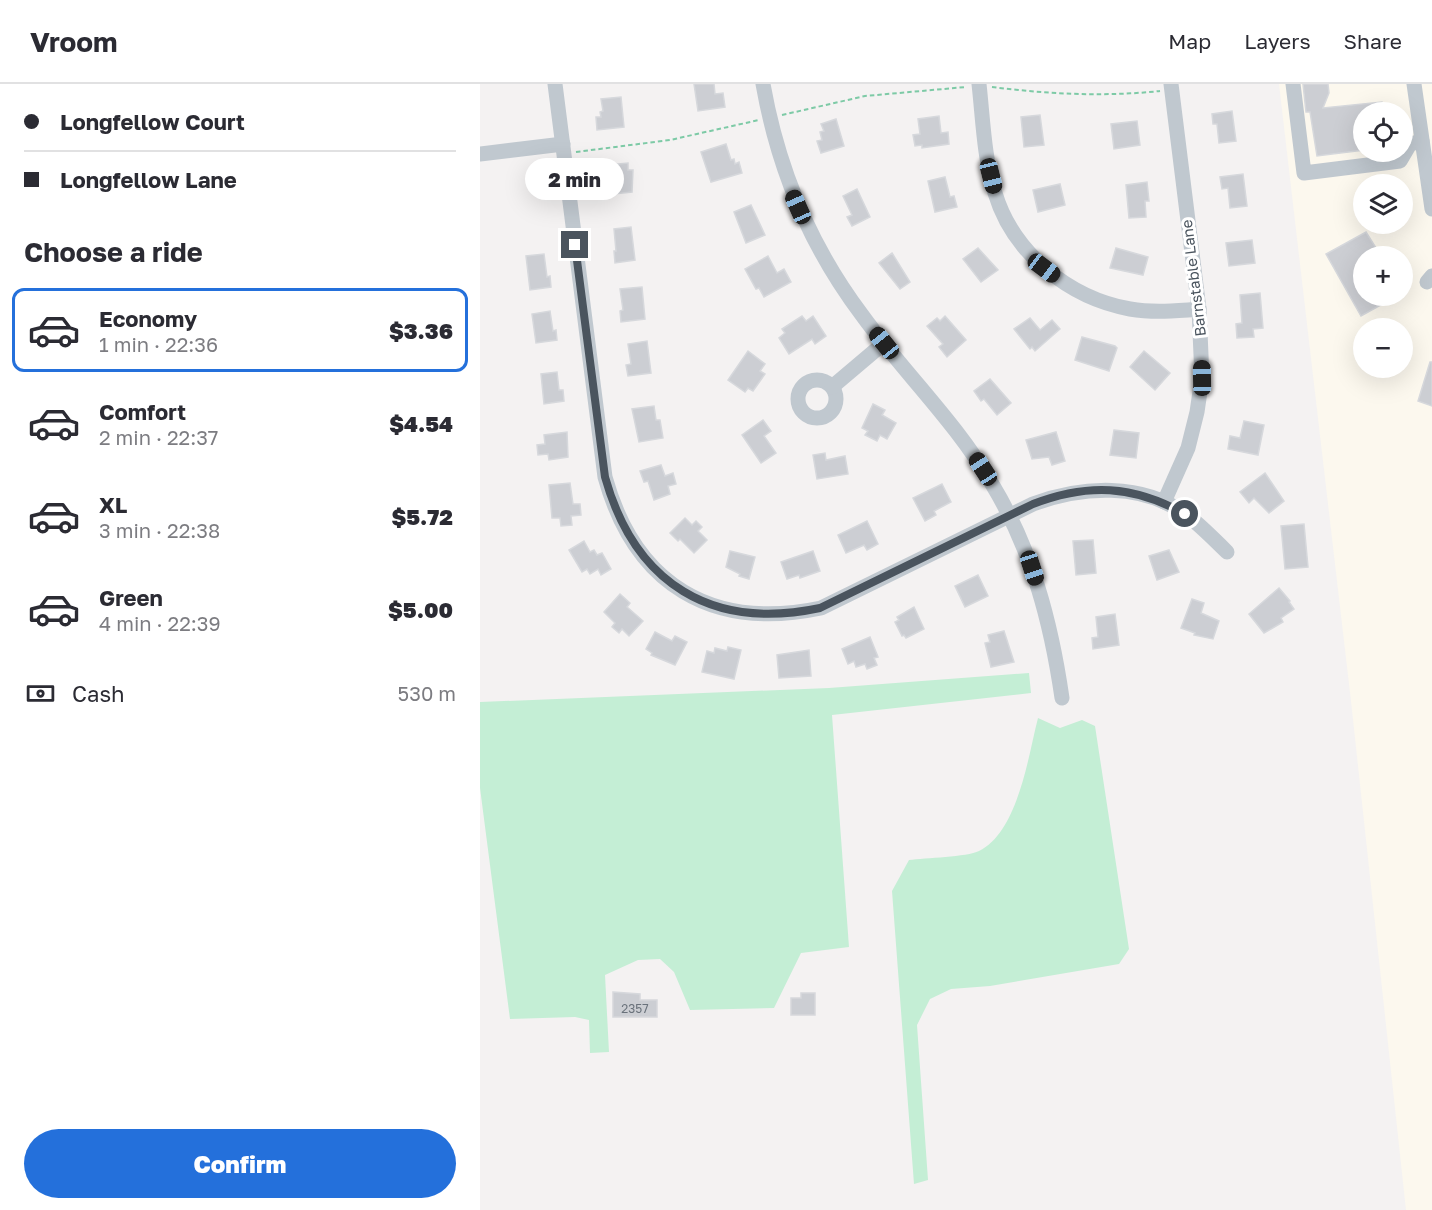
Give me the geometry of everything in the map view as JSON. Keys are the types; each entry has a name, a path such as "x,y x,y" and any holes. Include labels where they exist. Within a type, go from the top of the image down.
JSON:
{"street":[{"path":"555,84 605,477 620,522 634,545 650,565 672,584 694,598 750,615 772,616 812,610 852,594 1009,515 1055,496 1084,490 1138,493 1164,502 1185,514 1227,552"},
{"path":"763,84 782,167 804,219 843,289 967,446 1009,515 1032,568 1044,604 1062,698"},
{"path":"1293,84 1304,173 1400,161 1410,144 1422,141"},
{"path":"1414,84 1425,116 1422,141 1432,209"},
{"path":"978,86 995,194 1013,231 1044,268 1071,287 1104,303 1154,312 1199,309"},
{"name":"Barnstable Lane","path":"1164,502 1188,448 1202,378 1199,309 1172,87"},
{"path":"480,154 563,149"},
{"path":"832,387 884,343"}],"path":[{"path":"777,116 865,96 978,86 1078,93 1132,93 1172,87"},
{"path":"563,149 670,140 762,119"}],"shaded area":[{"path":"1279,84 1432,84 1432,1210 1406,1210 1351,701"}],"green space":[{"path":"1029,673 1031,693 832,715 849,947 801,953 774,1008 690,1010 674,972 660,959 638,960 605,975 609,1052 590,1053 589,1020 575,1017 510,1019 480,788 480,702 829,688"},
{"path":"1038,718 1060,728 1082,720 1095,726 1129,949 1119,964 990,986 951,989 930,999 917,1025 928,1180 914,1184 892,891 909,860 956,856 979,851 1003,828 1019,792"}],"building":[{"path":"694,84 714,84 715,94 723,93 725,107 698,111"},
{"path":"1303,84 1328,84 1329,93 1323,108 1353,105 1353,151 1317,156 1310,112 1306,112"},
{"path":"621,97 624,127 597,130 596,117 601,117 600,112 603,111 601,99"},
{"path":"1232,111 1236,141 1219,143 1217,124 1213,124 1212,114"},
{"path":"1040,115 1044,145 1024,147 1021,117"},
{"path":"939,116 941,133 948,132 949,144 922,148 922,145 915,146 913,135 920,134 918,119"},
{"path":"836,119 844,146 821,153 817,141 822,140 820,132 824,131 821,124"},
{"path":"1137,121 1140,145 1114,149 1111,124"},
{"path":"726,144 731,160 734,159 735,164 739,162 742,173 711,182 701,152"},
{"path":"628,163 628,170 633,170 632,192 604,195 603,183 610,182 608,165"},
{"path":"1243,174 1247,206 1230,208 1228,188 1222,189 1220,177"},
{"path":"945,177 950,197 954,196 957,207 935,212 928,181"},
{"path":"1147,182 1149,201 1145,201 1146,217 1129,218 1126,185"},
{"path":"1060,184 1065,205 1038,212 1033,190"},
{"path":"857,189 870,217 852,226 847,217 852,215 843,196"},
{"path":"751,205 765,235 746,243 734,212"},
{"path":"631,227 635,260 615,263 614,229"},
{"path":"1362,234 1367,234 1375,246 1353,246 1353,302 1326,254"},
{"path":"1252,240 1255,263 1229,266 1226,243"},
{"path":"978,248 998,270 981,282 963,259"},
{"path":"1116,248 1148,257 1143,275 1110,268"},
{"path":"892,253 910,282 900,289 879,263"},
{"path":"544,254 547,277 550,276 551,287 530,290 526,256"},
{"path":"768,256 777,273 784,269 791,282 764,297 759,288 756,289 745,269"},
{"path":"642,287 645,319 621,322 620,311 623,310 620,289"},
{"path":"1260,293 1263,328 1253,329 1254,337 1237,338 1236,324 1242,323 1240,295"},
{"path":"1355,306 1379,306 1361,316"},
{"path":"550,311 557,340 536,343 532,314"},
{"path":"802,316 806,321 813,316 826,336 815,344 812,339 789,354 779,338 785,333 782,329"},
{"path":"945,316 966,340 947,357 939,347 943,344 927,326 937,318 940,321"},
{"path":"1030,318 1040,330 1052,320 1060,329 1035,351 1032,347 1030,349 1014,329"},
{"path":"1082,337 1117,348 1109,371 1075,360"},
{"path":"647,341 651,373 628,376 626,365 631,364 628,344"},
{"path":"748,351 765,364 760,371 765,374 753,391 748,388 745,392 728,380"},
{"path":"1144,351 1170,373 1155,390 1130,367"},
{"path":"1430,362 1432,362 1432,406 1418,401"},
{"path":"557,372 559,390 563,390 564,401 544,404 541,374"},
{"path":"990,379 1011,403 997,415 984,399 981,401 974,391"},
{"path":"873,404 885,410 882,415 896,423 887,439 880,435 877,441 865,435 868,431 862,428"},
{"path":"654,406 656,420 660,420 663,438 639,442 632,409"},
{"path":"763,420 771,431 764,436 776,453 761,463 742,435"},
{"path":"1244,421 1264,425 1258,455 1228,449 1230,436 1240,438"},
{"path":"1114,430 1139,433 1136,458 1110,455"},
{"path":"567,432 568,457 549,460 548,454 538,455 537,445 545,444 544,435"},
{"path":"1056,432 1065,461 1052,465 1049,457 1032,459 1026,440"},
{"path":"825,453 826,460 845,456 848,474 817,479 813,455"},
{"path":"661,465 665,476 673,473 676,484 668,486 670,494 654,500 648,481 644,482 640,471"},
{"path":"1265,473 1284,501 1269,513 1254,498 1249,503 1240,492"},
{"path":"570,483 573,504 580,504 581,515 571,516 572,525 561,526 560,518 552,518 549,485"},
{"path":"942,484 951,502 934,511 936,515 925,521 913,498"},
{"path":"685,518 692,525 696,521 702,527 698,531 707,540 694,553 670,533"},
{"path":"867,521 878,544 867,550 864,545 846,553 838,535"},
{"path":"1304,524 1308,567 1285,569 1281,526"},
{"path":"1093,540 1096,573 1076,575 1073,541"},
{"path":"584,541 590,552 594,550 597,555 602,553 611,569 601,575 598,569 590,574 587,569 582,572 569,550"},
{"path":"1169,550 1179,572 1157,580 1149,556"},
{"path":"730,551 755,557 749,579 739,576 740,574 726,567"},
{"path":"813,551 820,571 800,578 799,575 787,579 781,562"},
{"path":"978,575 988,596 965,607 955,586"},
{"path":"1279,588 1294,609 1281,618 1283,622 1264,633 1249,614"},
{"path":"620,594 630,603 627,607 643,621 629,636 622,629 619,633 612,627 615,623 604,612"},
{"path":"1192,599 1204,603 1201,613 1219,621 1213,639 1194,635 1195,633 1181,628"},
{"path":"914,607 924,629 906,638 902,636 895,622 899,620 897,617"},
{"path":"1115,614 1119,645 1093,649 1092,638 1098,637 1096,617"},
{"path":"1004,631 1014,662 991,667 985,643 990,642 988,635"},
{"path":"655,632 672,641 675,636 687,642 675,665 651,655 652,653 646,649"},
{"path":"870,637 878,657 874,658 877,665 867,669 865,664 856,667 854,661 848,664 842,649"},
{"path":"728,647 741,650 734,679 702,672 707,651 714,653 715,648 727,651"},
{"path":"809,650 811,676 779,678 777,655"},
{"path":"613,992 640,994 640,1000 657,1000 657,1017 613,1017"},
{"path":"801,993 815,993 815,1015 791,1015 791,998 801,998"}],"route":[{"path":"575,245 605,477 611,500 620,522 650,565 672,584 694,598 723,609 750,615 794,614 820,608 1033,504 1055,496 1084,490 1138,493 1164,502 1185,514"}]}
